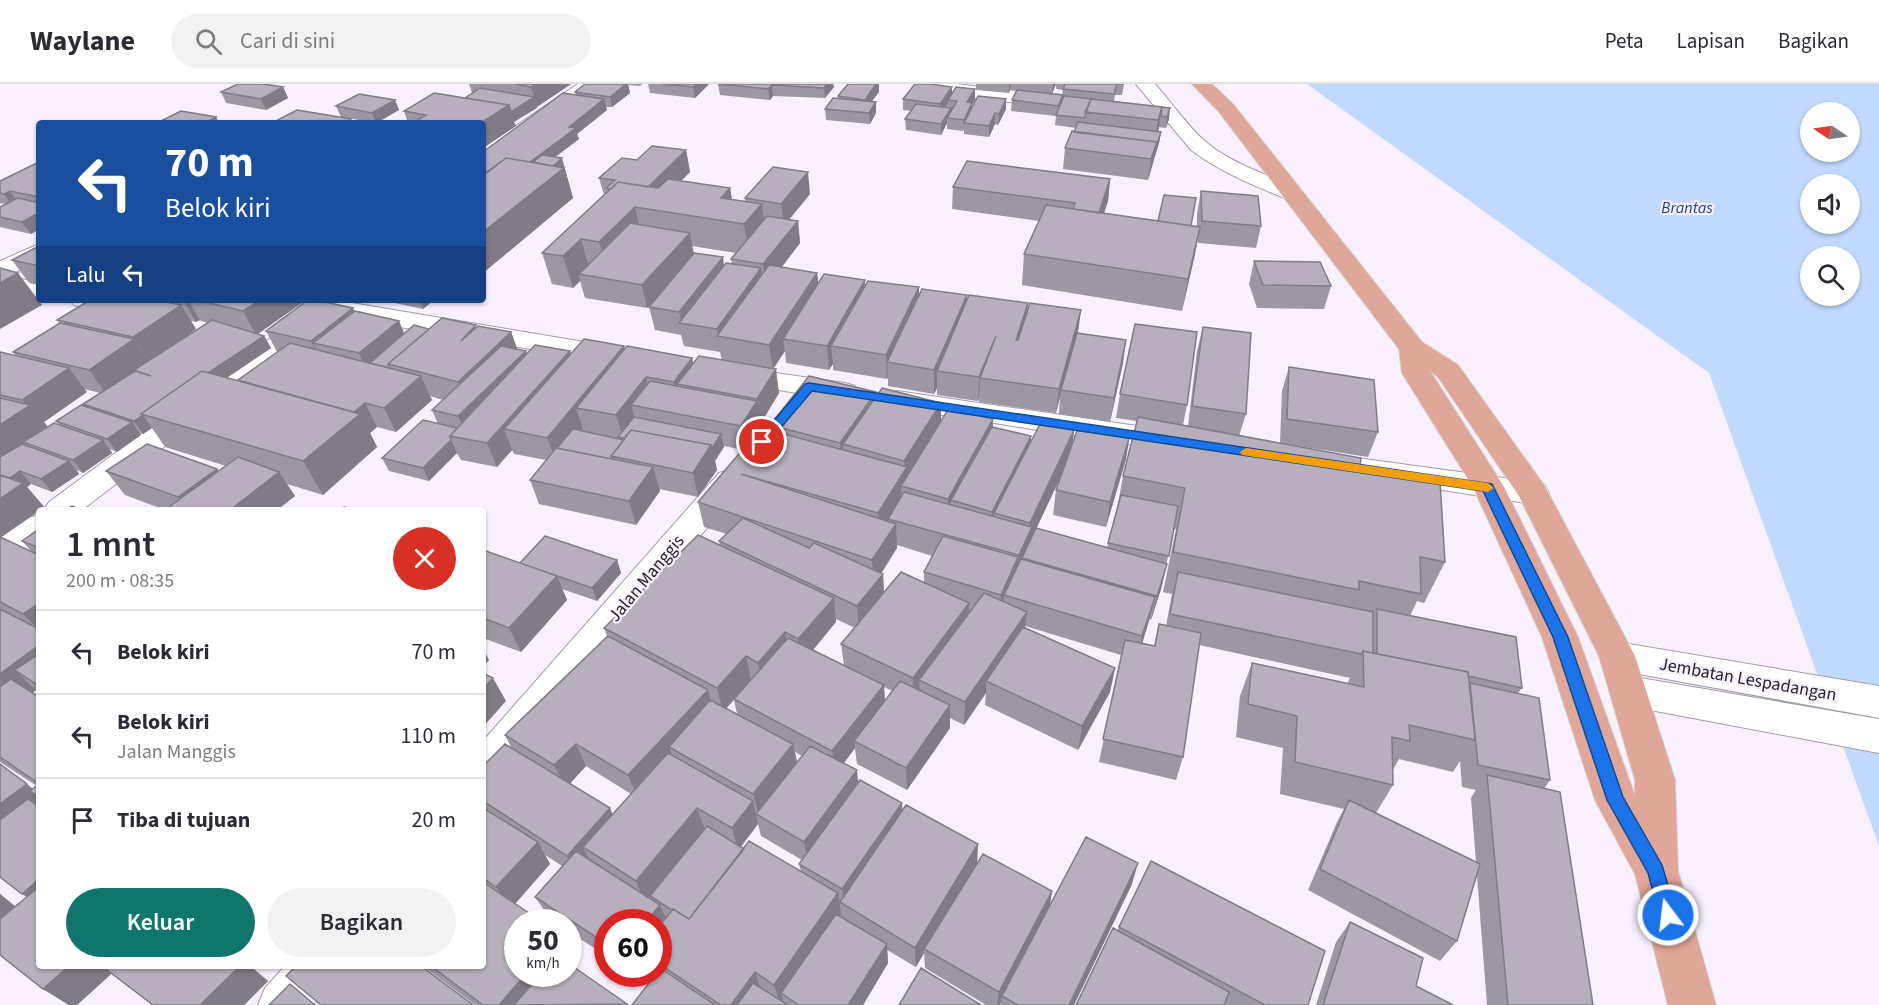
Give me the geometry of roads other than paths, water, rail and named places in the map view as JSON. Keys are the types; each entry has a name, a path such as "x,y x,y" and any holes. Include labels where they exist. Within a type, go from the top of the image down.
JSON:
{"main road":[{"path":"1201,84 1226,108 1412,348 1448,371 1533,493 1617,656 1629,691 1655,780 1656,871 1692,1005"},
{"path":"1412,348 1416,373 1488,488 1560,637 1615,800 1656,871"}],"street":[{"path":"486,155 590,84"},
{"path":"924,84 1083,105"},
{"path":"1145,84 1198,146 1221,163 1290,192"},
{"path":"1140,112 1174,116"},
{"path":"0,271 36,253"},
{"path":"0,282 36,290"},
{"path":"96,303 282,344"},
{"path":"64,507 332,304 645,360"},
{"path":"166,361 234,333"},
{"path":"703,369 1207,446"},
{"path":"786,414 809,387"},
{"name":"Jalan Manggis","path":"486,765 747,460"},
{"path":"1336,465 1533,493"},
{"path":"0,555 36,528"},
{"name":"Jembatan Lespadangan","path":"1617,656 1879,702"},
{"name":"Jembatan Lespadangan","path":"1629,691 1879,736"},
{"path":"282,1005 312,969"}],"water":[{"name":"Brantas","path":"1307,84 1879,84 1879,846 1709,373"}]}
